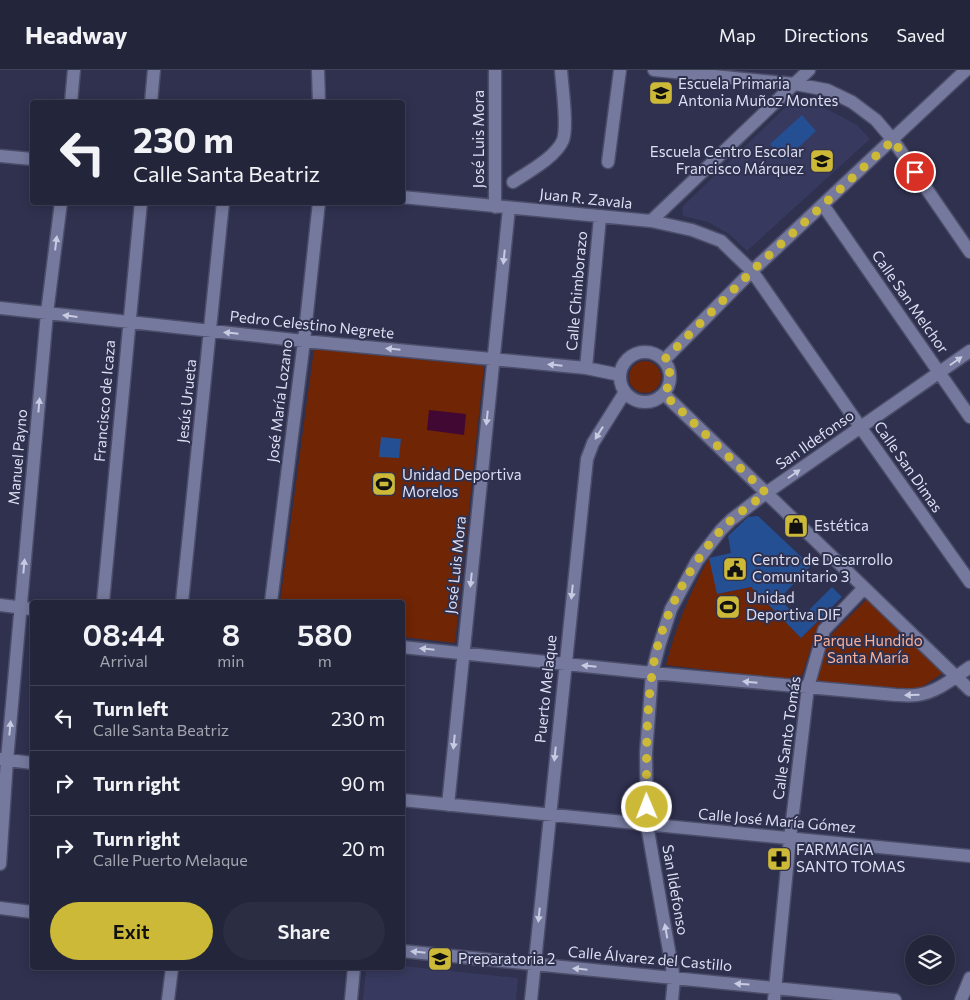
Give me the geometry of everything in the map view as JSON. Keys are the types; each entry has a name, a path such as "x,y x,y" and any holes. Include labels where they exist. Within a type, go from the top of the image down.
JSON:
{"street":[{"path":"71,100 74,70"},
{"path":"151,100 154,70"},
{"path":"318,70 319,100"},
{"name":"José Luis Mora","path":"495,70 495,207"},
{"path":"513,182 545,161 560,146 564,138 561,70"},
{"path":"608,162 620,70"},
{"path":"654,70 794,84 827,90 852,102 876,120 893,140 970,252"},
{"path":"651,221 809,70"},
{"path":"664,360 752,271 964,72 970,84"},
{"path":"0,156 30,159"},
{"name":"Juan R. Zavala","path":"405,197 651,221 692,230 721,241 752,271"},
{"name":"Manuel Payno","path":"0,864 3,760 27,608 47,313 61,205"},
{"name":"Francisco de Icaza","path":"103,600 141,205"},
{"name":"Jesús Urueta","path":"182,600 223,205"},
{"name":"José María Lozano","path":"271,600 304,341 319,205"},
{"name":"Calle San Melchor","path":"823,205 970,416"},
{"name":"José Luis Mora","path":"448,805 509,208"},
{"name":"Calle Chimborazo","path":"586,368 600,217"},
{"name":"Calle San Dimas","path":"752,271 970,582"},
{"name":"Pedro Celestino Negrete","path":"0,308 304,341 586,368 620,375"},
{"name":"San Ildefonso","path":"672,1000 674,979 647,825 646,753 652,673 658,646 671,609 697,561 731,520 766,493 970,351"},
{"path":"647,352 656,354 664,360 669,368 671,377 669,386 657,400 640,402 625,392 620,381 620,375 623,366 629,358 637,353 647,352"},
{"name":"Puerto Melaque","path":"531,1000 564,664 587,459 593,443 625,392"},
{"path":"664,394 970,690"},
{"name":"Calle Santo Tomás","path":"775,994 790,838 808,687 824,630 864,588"},
{"path":"0,605 27,608"},
{"path":"405,647 652,673 896,695 917,695 936,690 970,667"},
{"path":"3,760 30,763"},
{"name":"Calle José María Gómez","path":"405,800 970,856"},
{"path":"0,908 30,912"},
{"name":"Calle Álvarez del Castillo","path":"405,951 674,979 775,994 894,1000"},
{"path":"168,1000 172,970"},
{"path":"351,1000 354,970"},
{"path":"962,1000 970,978"}],"shaded area":[{"path":"794,99 823,107 857,125 870,139 747,251 729,234 708,222 683,216 682,207"},
{"path":"429,410 466,414 464,435 427,430"},
{"path":"405,966 518,978 516,1000 363,1000 366,970 405,970"}],"green space":[{"name":"Unidad Deportiva Morelos","path":"314,349 484,366 455,643 405,637 405,600 280,600"},
{"path":"645,361 657,365 661,377 657,389 645,393 633,389 629,377 633,365"},
{"name":"Unidad Deportiva DIF","path":"709,558 718,594 751,587 801,638 820,620 800,681 666,665 684,610"},
{"name":"Parque Hundido Santa María","path":"867,599 943,673 922,687 900,690 815,682 831,635"}],"building":[{"path":"802,115 816,131 785,160 770,144"},
{"path":"381,437 401,439 399,458 379,457"},
{"name":"Centro de Desarrollo Comunitario 3","path":"758,516 811,566 779,599 800,619 832,587 842,597 801,638 751,587 717,594 709,558 731,553 728,536 748,517"}],"place":[{"name":"Escuela Primaria Antonia Muñoz Montes","path":"661,93"},
{"name":"Escuela Centro Escolar Francisco Márquez","path":"822,161"},
{"name":"Unidad Deportiva Morelos","path":"384,484"},
{"name":"Estética","path":"796,526"},
{"name":"Centro de Desarrollo Comunitario 3","path":"735,569"},
{"name":"Unidad Deportiva DIF","path":"728,607"},
{"name":"FARMACIA SANTO TOMAS","path":"779,859"},
{"name":"Preparatoria 2","path":"440,959"}],"route":[{"path":"647,807 646,753 652,673 658,646 671,609 697,561 721,530 766,493 664,394 669,386 671,377 669,368 664,360 752,271 893,140 915,172"}]}
